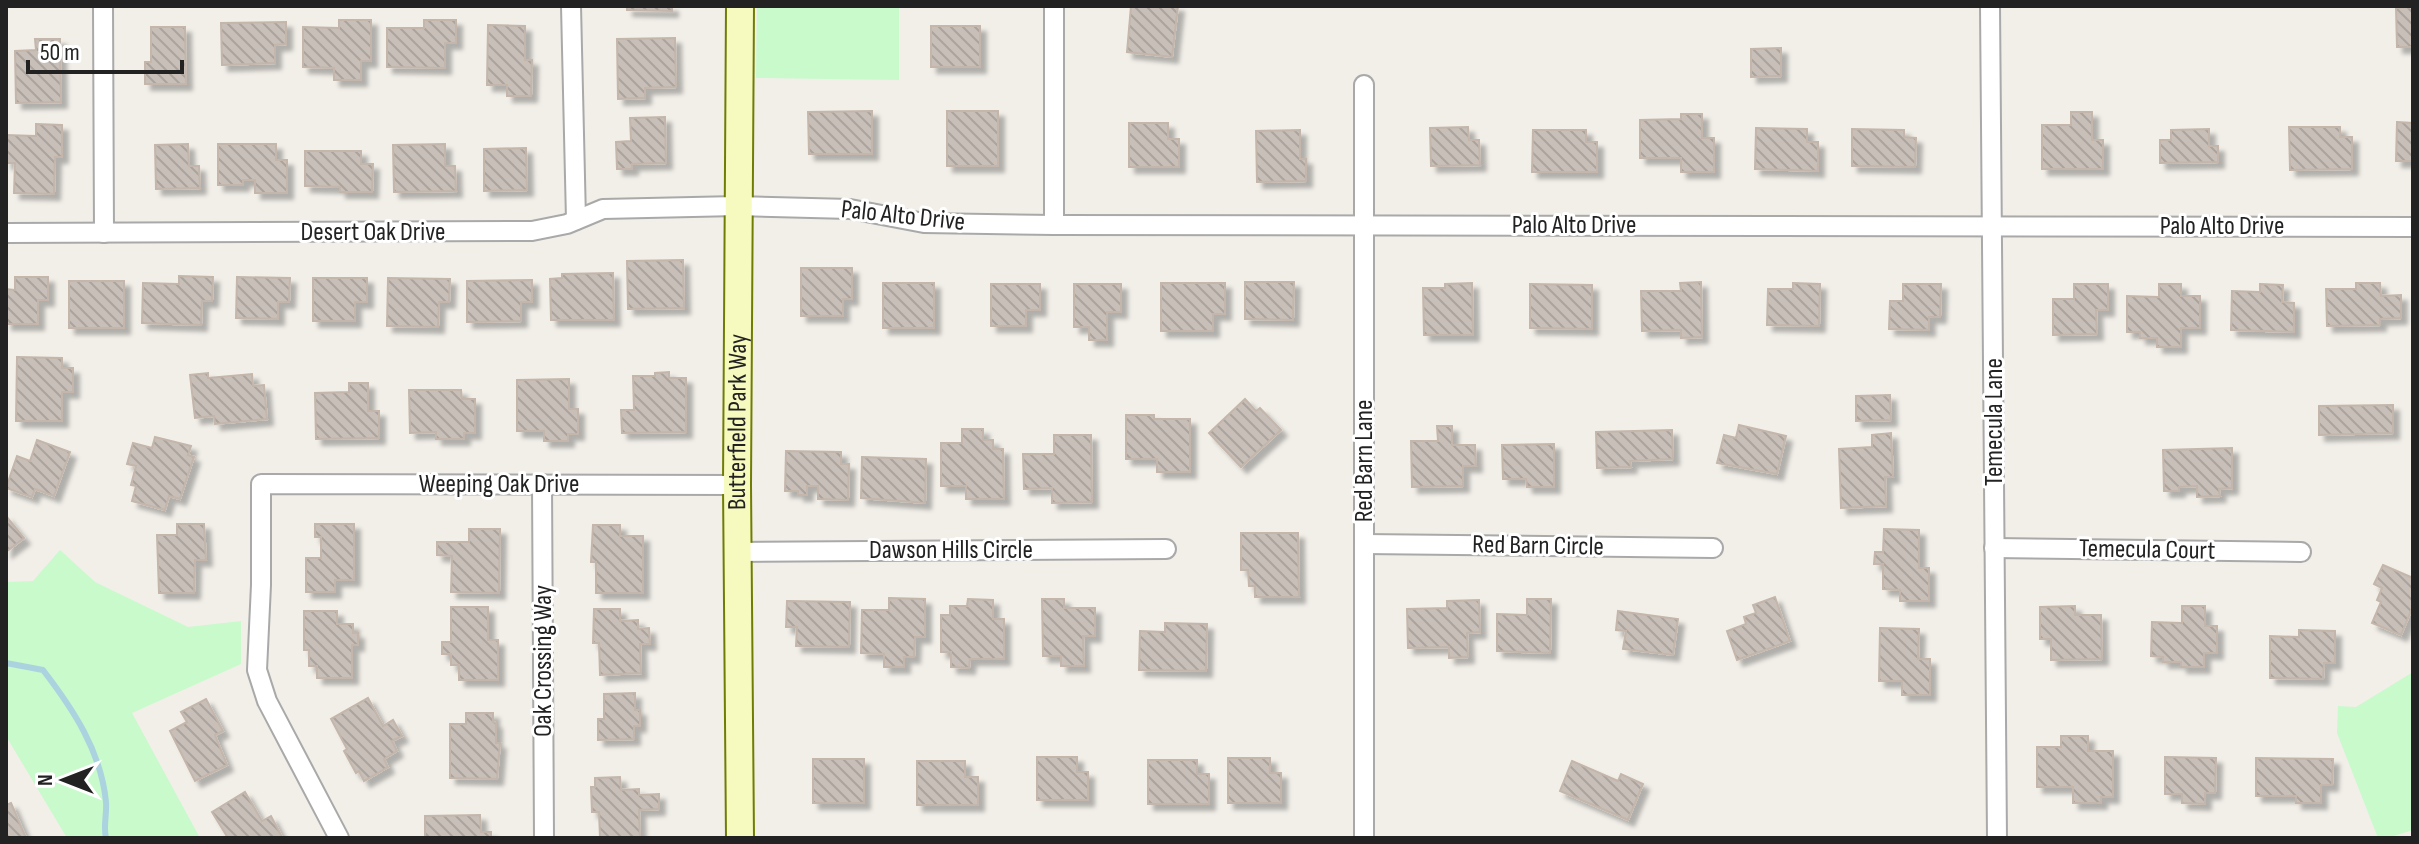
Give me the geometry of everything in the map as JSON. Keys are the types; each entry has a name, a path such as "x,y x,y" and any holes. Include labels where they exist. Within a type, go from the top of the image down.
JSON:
{"street":[{"path":"103,6 104,233"},
{"path":"571,6 576,220"},
{"name":"Butterfield Park Way","path":"740,6 737,206 740,838"},
{"path":"1054,6 1054,225"},
{"name":"Temecula Lane","path":"1990,6 1997,838"},
{"name":"Red Barn Lane","path":"1364,85 1364,838"},
{"name":"Desert Oak Drive","path":"6,233 532,231 576,220 603,209 737,206"},
{"name":"Palo Alto Drive","path":"737,206 850,209 924,223 1054,225 2413,227"},
{"name":"Weeping Oak Drive","path":"339,838 267,701 257,670 261,484 737,485"},
{"name":"Oak Crossing Way","path":"542,484 544,838"},
{"name":"Red Barn Circle","path":"1364,544 1713,548"},
{"name":"Temecula Court","path":"1994,548 2301,552"},
{"name":"Dawson Hills Circle","path":"737,552 1166,549"}],"green space":[{"path":"757,6 899,6 899,80 756,78"},
{"path":"60,550 95,582 188,627 241,621 241,664 132,713 200,838 67,838 6,736 6,582 33,581"},
{"path":"2413,672 2413,830 2378,838 2337,733 2338,706 2356,707"}],"building":[{"path":"627,6 672,6 672,11 627,10"},
{"path":"1131,6 1178,6 1172,57 1127,52"},
{"path":"2413,7 2413,47 2397,47 2396,8"},
{"path":"339,20 371,20 371,61 361,61 361,80 334,80 334,68 303,67 303,27 339,28"},
{"path":"424,20 456,20 456,43 445,43 445,68 387,67 387,28 424,28"},
{"path":"286,22 286,44 275,45 275,63 222,65 221,23"},
{"path":"488,25 525,26 525,60 532,60 531,96 507,96 507,85 487,85"},
{"path":"931,26 980,26 980,67 931,67"},
{"path":"151,27 185,27 186,84 145,84 145,62 151,62"},
{"path":"675,38 676,87 645,88 645,98 618,99 617,39"},
{"path":"35,39 60,39 61,102 16,103 15,51 36,50"},
{"path":"1781,48 1781,76 1751,77 1751,49"},
{"path":"872,111 872,154 809,154 808,112"},
{"path":"947,111 998,111 998,166 947,166"},
{"path":"2071,112 2092,112 2092,140 2103,140 2103,169 2042,169 2042,125 2071,125"},
{"path":"1681,114 1702,114 1702,138 1714,138 1714,172 1681,172 1681,158 1640,158 1640,120 1681,119"},
{"path":"665,117 666,163 632,164 632,169 617,169 616,142 631,141 630,118"},
{"path":"2397,122 2413,123 2413,161 2396,161"},
{"path":"1129,123 1168,123 1168,139 1179,139 1179,167 1129,167"},
{"path":"36,124 62,125 62,157 55,157 54,194 14,193 15,163 6,163 6,135 36,136"},
{"path":"1468,127 1469,140 1479,140 1480,165 1431,166 1430,128"},
{"path":"2289,127 2340,127 2340,137 2352,137 2352,169 2290,170"},
{"path":"1756,128 1807,129 1807,142 1818,142 1818,171 1755,169"},
{"path":"1852,129 1904,130 1904,137 1916,138 1915,167 1852,166"},
{"path":"2209,129 2209,146 2218,146 2218,162 2160,163 2160,140 2171,140 2171,130"},
{"path":"1300,130 1300,159 1306,159 1306,181 1257,182 1256,131"},
{"path":"1533,130 1586,130 1586,142 1597,142 1597,172 1532,172"},
{"path":"188,144 189,166 199,166 200,188 156,189 155,145"},
{"path":"218,144 276,144 276,160 287,160 287,193 255,193 255,180 243,180 243,185 218,185"},
{"path":"445,144 445,166 455,166 456,191 394,192 393,145"},
{"path":"526,148 527,190 484,191 484,149"},
{"path":"305,151 361,151 361,164 373,164 372,192 340,192 340,187 305,186"},
{"path":"683,260 684,308 628,309 627,261"},
{"path":"801,268 852,268 852,299 843,299 843,316 801,316"},
{"path":"613,273 614,320 551,320 550,279 562,278 562,274"},
{"path":"179,276 213,277 212,301 202,301 201,325 142,323 143,283 179,284"},
{"path":"15,277 48,277 48,300 38,300 38,324 6,324 6,289 15,290"},
{"path":"237,277 290,278 289,302 278,302 278,319 236,318"},
{"path":"313,278 367,278 367,302 355,302 355,321 313,321"},
{"path":"388,278 450,279 449,302 439,302 438,327 387,326"},
{"path":"532,280 532,302 521,302 521,321 467,322 467,281"},
{"path":"69,281 124,281 124,328 69,328"},
{"path":"1245,282 1294,282 1293,320 1245,319"},
{"path":"1701,282 1702,337 1681,338 1681,330 1642,331 1641,291 1681,291 1680,283"},
{"path":"883,283 934,283 934,328 883,328"},
{"path":"1161,283 1225,283 1225,314 1213,314 1213,331 1161,331"},
{"path":"1472,283 1473,335 1424,335 1423,288"},
{"path":"1793,283 1820,284 1819,326 1767,325 1768,289 1793,289"},
{"path":"2356,283 2380,283 2381,296 2401,295 2401,318 2380,319 2380,325 2327,326 2326,289 2356,289"},
{"path":"991,284 1040,284 1040,310 1026,310 1026,326 991,326"},
{"path":"1074,284 1121,284 1121,312 1107,312 1107,340 1089,340 1089,327 1074,327"},
{"path":"1530,284 1592,285 1592,329 1530,328"},
{"path":"1903,284 1941,284 1940,317 1929,317 1929,330 1889,329 1890,301 1903,301"},
{"path":"2074,284 2108,284 2108,310 2096,310 2097,334 2053,335 2053,299 2074,299"},
{"path":"2159,284 2181,284 2181,296 2200,296 2200,328 2181,328 2181,347 2157,347 2157,338 2140,338 2140,332 2127,332 2127,296 2159,297"},
{"path":"2260,284 2283,285 2282,302 2294,303 2294,332 2231,330 2232,291 2260,292"},
{"path":"17,357 62,358 62,368 73,368 73,392 62,392 62,421 16,421"},
{"path":"669,372 669,378 686,378 686,432 622,433 621,410 634,410 633,376 655,376 655,373"},
{"path":"208,373 208,378 252,374 253,386 264,385 267,419 215,424 214,416 195,418 190,375"},
{"path":"569,379 569,409 578,409 578,434 568,434 568,441 544,441 544,431 517,431 517,380"},
{"path":"349,383 368,383 368,411 379,411 379,438 316,439 315,393 349,392"},
{"path":"409,390 461,390 462,399 475,399 475,433 464,433 464,439 436,439 436,432 410,433"},
{"path":"1890,395 1891,420 1856,421 1856,396"},
{"path":"1245,399 1256,411 1260,408 1281,430 1241,467 1209,433"},
{"path":"2393,405 2393,433 2319,435 2319,406"},
{"path":"1126,415 1190,419 1190,472 1157,472 1157,459 1126,459"},
{"path":"1739,425 1786,436 1777,474 1717,463 1724,435 1736,438"},
{"path":"1437,426 1452,426 1452,445 1475,445 1476,466 1463,466 1463,486 1412,487 1411,441 1438,441"},
{"path":"962,429 983,429 983,440 993,440 993,449 1003,449 1004,499 966,499 966,486 941,486 941,443 962,443"},
{"path":"1672,430 1673,459 1630,461 1631,467 1597,468 1596,432"},
{"path":"1891,433 1893,477 1885,477 1886,506 1841,508 1839,449 1872,447 1872,435"},
{"path":"1054,435 1091,435 1092,502 1052,503 1052,488 1024,489 1023,454 1054,454"},
{"path":"155,437 191,446 188,455 194,457 180,499 169,496 165,510 132,501 136,486 131,485 136,466 127,464 133,443 152,448"},
{"path":"37,440 70,452 54,496 35,489 32,497 6,488 17,456 30,461"},
{"path":"1554,444 1554,487 1527,487 1526,479 1503,479 1502,445"},
{"path":"2232,448 2232,488 2219,489 2220,496 2197,497 2197,486 2164,491 2163,450"},
{"path":"786,451 841,452 841,464 849,464 848,500 818,499 818,486 807,486 807,495 785,491"},
{"path":"862,457 926,459 925,503 861,498"},
{"path":"6,516 24,538 6,552"},
{"path":"177,524 204,524 206,560 195,560 194,593 159,593 157,535 177,535"},
{"path":"315,524 354,524 354,580 335,580 335,592 306,592 306,558 321,558 321,537 315,537"},
{"path":"593,525 620,525 620,536 643,536 643,593 596,593 596,562 591,562"},
{"path":"469,529 500,529 499,593 451,592 452,556 437,555 437,542 469,542"},
{"path":"1884,529 1919,530 1919,568 1929,568 1929,601 1900,601 1900,590 1883,589 1883,564 1874,564 1875,552 1883,552"},
{"path":"1241,533 1298,533 1299,597 1255,597 1255,586 1249,586 1248,570 1241,570"},
{"path":"2383,565 2413,578 2413,606 2401,635 2372,623 2381,602 2377,600 2382,588 2374,584"},
{"path":"1775,597 1790,641 1737,660 1727,631 1746,624 1744,617 1756,613 1753,605"},
{"path":"889,598 925,599 925,637 915,637 914,657 904,657 904,667 884,667 884,654 861,653 862,610 889,610"},
{"path":"968,599 993,600 993,619 1004,619 1004,659 970,659 969,668 951,667 951,652 941,652 941,615 950,615 950,606 967,606"},
{"path":"1042,599 1064,599 1064,608 1095,608 1095,636 1083,636 1084,666 1061,666 1061,656 1043,656"},
{"path":"1527,599 1551,599 1550,653 1497,651 1497,614 1527,615"},
{"path":"1479,600 1480,632 1467,633 1468,657 1449,658 1449,647 1408,648 1407,609 1447,608 1447,601"},
{"path":"787,601 850,602 849,647 796,646 797,627 786,627"},
{"path":"2075,606 2075,615 2101,615 2102,659 2051,660 2051,639 2040,639 2040,607"},
{"path":"2182,606 2205,606 2205,626 2217,626 2217,653 2204,653 2204,667 2181,667 2181,662 2163,662 2163,657 2151,656 2152,622 2182,623"},
{"path":"451,607 488,607 488,640 498,640 498,680 459,680 459,665 451,665 451,654 442,654 442,642 451,642"},
{"path":"594,609 620,609 620,621 638,620 638,629 649,628 650,644 640,644 641,673 600,675 599,643 593,643"},
{"path":"304,611 337,611 337,624 353,624 353,633 358,633 358,645 352,645 352,678 317,678 317,666 309,666 309,650 304,650"},
{"path":"1618,611 1678,619 1673,655 1623,649 1626,631 1616,630"},
{"path":"1165,623 1207,624 1206,671 1139,670 1140,631 1165,632"},
{"path":"1880,628 1919,629 1918,659 1930,659 1930,695 1902,695 1902,681 1879,681"},
{"path":"2299,630 2335,631 2335,663 2324,663 2323,679 2270,678 2270,636 2299,637"},
{"path":"635,693 635,710 640,710 640,726 634,726 634,739 598,740 598,719 604,719 604,694"},
{"path":"368,698 383,726 393,720 402,736 392,741 397,751 384,759 388,767 364,781 344,751 347,749 331,719"},
{"path":"206,699 223,731 215,735 227,765 195,781 170,731 187,722 181,712"},
{"path":"466,713 493,713 496,743 500,743 497,779 450,778 450,724 466,724"},
{"path":"2061,736 2088,736 2088,751 2113,751 2113,797 2101,797 2101,803 2073,803 2073,787 2037,787 2037,747 2061,747"},
{"path":"1037,757 1077,757 1077,772 1088,772 1088,800 1037,800"},
{"path":"2165,757 2216,758 2215,793 2205,793 2205,804 2182,803 2182,794 2165,794"},
{"path":"1228,758 1270,758 1270,773 1281,773 1281,803 1228,803"},
{"path":"2256,758 2333,759 2332,785 2321,785 2321,803 2296,803 2296,796 2256,796"},
{"path":"813,759 864,759 864,803 813,803"},
{"path":"1148,760 1197,760 1197,774 1209,774 1209,804 1148,804"},
{"path":"917,761 965,761 965,777 978,777 978,805 917,805"},
{"path":"1572,761 1618,781 1621,774 1643,784 1628,820 1560,791"},
{"path":"620,777 621,790 639,789 639,795 659,794 659,809 639,810 640,838 600,838 599,812 592,812 591,787 595,787 595,778"},
{"path":"245,792 262,821 271,816 282,837 228,838 212,812"},
{"path":"11,803 26,838 6,838 6,805"},
{"path":"480,815 481,832 491,832 491,838 425,838 425,816"}],"waterway":[{"path":"6,663 43,670 75,715 92,748 103,783 106,838"}]}
